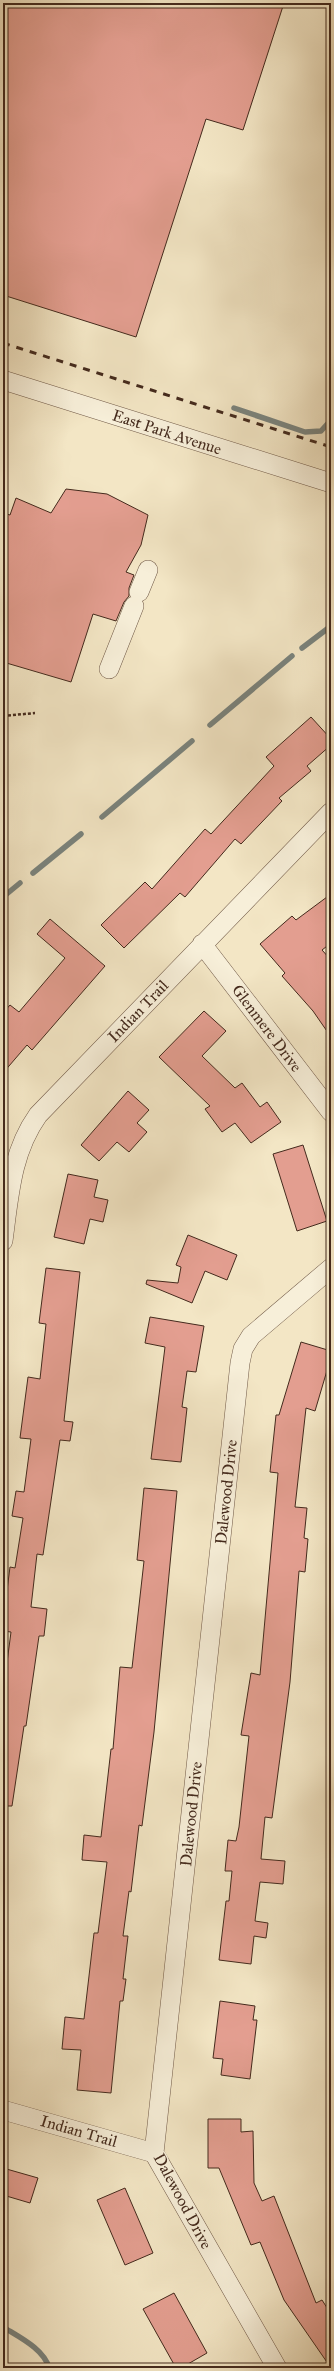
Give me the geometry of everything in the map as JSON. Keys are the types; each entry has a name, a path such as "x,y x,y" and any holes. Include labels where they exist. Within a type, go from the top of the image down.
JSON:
{"street":[{"name":"East Park Avenue","path":"3,380 331,483"},
{"path":"109,669 148,570"},
{"name":"Indian Trail","path":"3,1241 12,1176 22,1143 29,1128 38,1115 331,812"},
{"name":"Glenmere Drive","path":"202,944 331,1112"},
{"name":"Dalewood Drive","path":"277,2368 154,2153 240,1363 243,1349 251,1336 331,1268"},
{"name":"Indian Trail","path":"3,2110 154,2153"}],"path":[{"path":"3,716 35,713"}],"building":[{"path":"3,3 284,3 243,130 206,119 136,337 3,295"},
{"path":"66,489 107,494 148,515 141,545 126,572 134,575 129,588 129,596 124,602 116,621 93,614 71,682 3,662 3,513 10,515 16,498 51,513"},
{"path":"311,717 331,739 331,745 307,766 311,771 279,798 282,801 241,844 235,839 185,897 180,893 124,948 101,925 145,882 152,889 205,829 211,834 274,766 266,757"},
{"path":"331,894 331,943 322,950 331,960 331,1037 313,1011 282,976 285,973 260,944 292,916 296,920"},
{"path":"50,919 105,966 32,1050 27,1045 3,1073 3,1013 10,1005 19,1012 65,958 37,934"},
{"path":"204,1011 226,1031 202,1056 235,1088 242,1083 260,1107 267,1102 281,1122 251,1143 235,1123 222,1132 205,1109 210,1106 159,1057"},
{"path":"128,1091 149,1110 137,1123 147,1132 129,1152 117,1142 99,1161 81,1145"},
{"path":"303,1145 327,1221 297,1231 273,1154"},
{"path":"68,1174 98,1180 94,1197 108,1200 103,1222 90,1219 84,1244 54,1237"},
{"path":"188,1235 237,1255 227,1280 205,1271 192,1303 146,1284 147,1280 178,1283 181,1267 176,1265"},
{"path":"46,1268 80,1272 64,1421 73,1422 70,1441 60,1440 43,1555 37,1554 31,1607 47,1609 44,1636 39,1636 26,1726 24,1726 12,1806 3,1806 3,1693 11,1632 3,1631 3,1622 10,1567 15,1568 23,1518 12,1516 16,1491 24,1492 31,1439 20,1438 28,1377 40,1379 46,1324 39,1323"},
{"path":"150,1317 204,1326 196,1372 187,1371 182,1407 187,1408 181,1462 151,1459 165,1347 145,1343"},
{"path":"301,1342 331,1351 331,1357 315,1411 306,1408 295,1507 307,1508 304,1538 308,1539 305,1572 299,1571 290,1682 272,1818 265,1817 261,1859 285,1861 283,1884 260,1882 255,1921 268,1923 266,1938 254,1936 251,1964 219,1960 226,1901 229,1901 232,1871 225,1871 228,1840 236,1841 239,1827 249,1736 241,1735 251,1673 260,1675 278,1473 270,1472 276,1415 279,1415"},
{"path":"144,1488 177,1491 154,1732 142,1826 139,1825 131,1892 129,1891 123,1936 128,1936 123,1979 126,1979 123,2001 120,2001 111,2093 77,2090 81,2050 62,2049 65,2017 84,2019 94,1933 98,1933 107,1862 82,1860 84,1835 101,1837 111,1749 113,1749 120,1667 132,1668 144,1561 137,1560"},
{"path":"220,2001 255,2006 253,2020 257,2020 250,2079 221,2075 223,2059 213,2058"},
{"path":"208,2119 241,2119 241,2132 253,2131 254,2183 262,2201 274,2196 316,2303 322,2300 331,2314 331,2368 284,2300 260,2242 251,2245 219,2168 208,2168"},
{"path":"3,2168 38,2178 30,2203 3,2195"},
{"path":"125,2188 153,2253 125,2265 97,2200"},
{"path":"174,2293 207,2353 181,2368 176,2368 143,2309"}],"waterway":[{"path":"234,408 305,432 321,431 331,420"},
{"path":"302,648 331,626"},
{"path":"210,725 292,656"},
{"path":"102,817 192,741"},
{"path":"33,873 81,834"},
{"path":"3,897 20,883"},
{"path":"3,2327 36,2349 42,2355 49,2368"}],"railway":[{"path":"3,343 331,447"}]}
